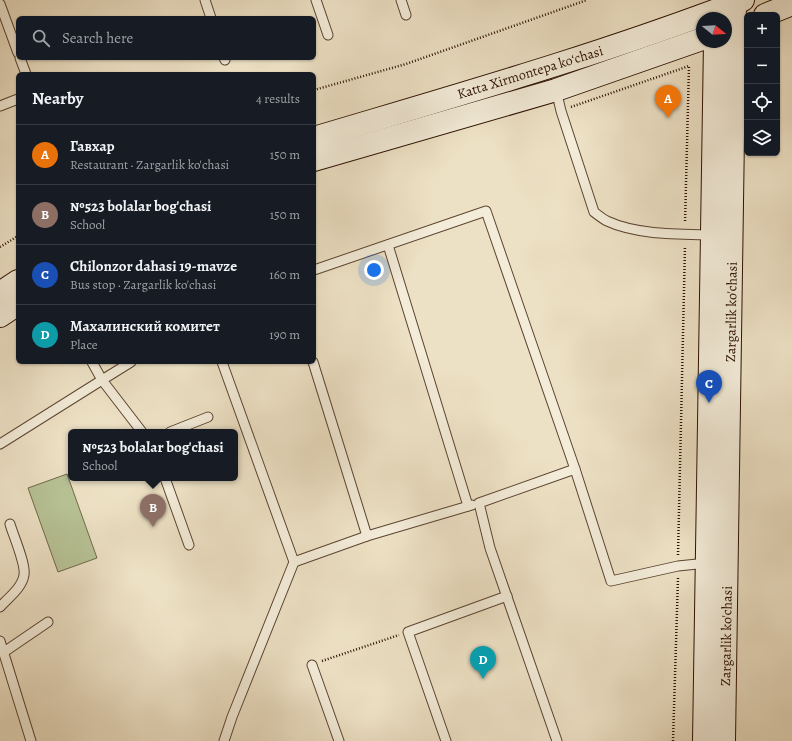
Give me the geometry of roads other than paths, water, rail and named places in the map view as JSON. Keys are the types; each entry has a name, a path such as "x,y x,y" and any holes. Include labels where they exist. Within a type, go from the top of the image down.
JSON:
{"main road":[{"path":"772,12 792,4"},
{"name":"Katta Xirmontepa koʻchasi","path":"316,137 548,68 684,22 696,20"},
{"name":"Katta Xirmontepa koʻchasi","path":"316,159 556,90 696,41"},
{"name":"Zargarlik ko'chasi","path":"714,48 712,235 717,563 724,741"},
{"name":"Zargarlik ko'chasi","path":"704,741 717,563 728,48"},
{"path":"0,294 16,282"},
{"path":"0,316 16,305"}],"lane":[{"path":"205,0 210,16"},
{"path":"316,0 328,35"},
{"path":"401,0 406,15"},
{"path":"0,4 16,48"},
{"path":"21,60 25,72"},
{"path":"556,90 561,111 594,212 607,221 626,227 656,233 712,235"},
{"path":"0,106 16,100"},
{"path":"316,269 486,211 575,469 611,581 678,566 717,563"},
{"path":"388,245 468,506"},
{"path":"93,364 102,380 140,429"},
{"path":"0,444 128,364"},
{"path":"223,364 294,562 232,717 224,741"},
{"path":"314,364 367,536"},
{"path":"178,429 208,417"},
{"path":"294,562 367,536 479,503 575,469"},
{"path":"166,481 189,545"},
{"path":"479,503 490,548 558,741"},
{"path":"0,607 20,585 24,574 21,557 10,524"},
{"path":"446,741 408,632 507,596"},
{"path":"4,652 48,622"},
{"path":"0,641 31,741"},
{"path":"312,665 339,741"}],"place":[{"name":"Гавхар","path":"668,118"},
{"name":"Chilonzor dahasi 19-mavze","path":"709,403"},
{"name":"№523 bolalar bog'chasi","path":"153,527"},
{"name":"Махалинский комитет","path":"483,679"}]}
